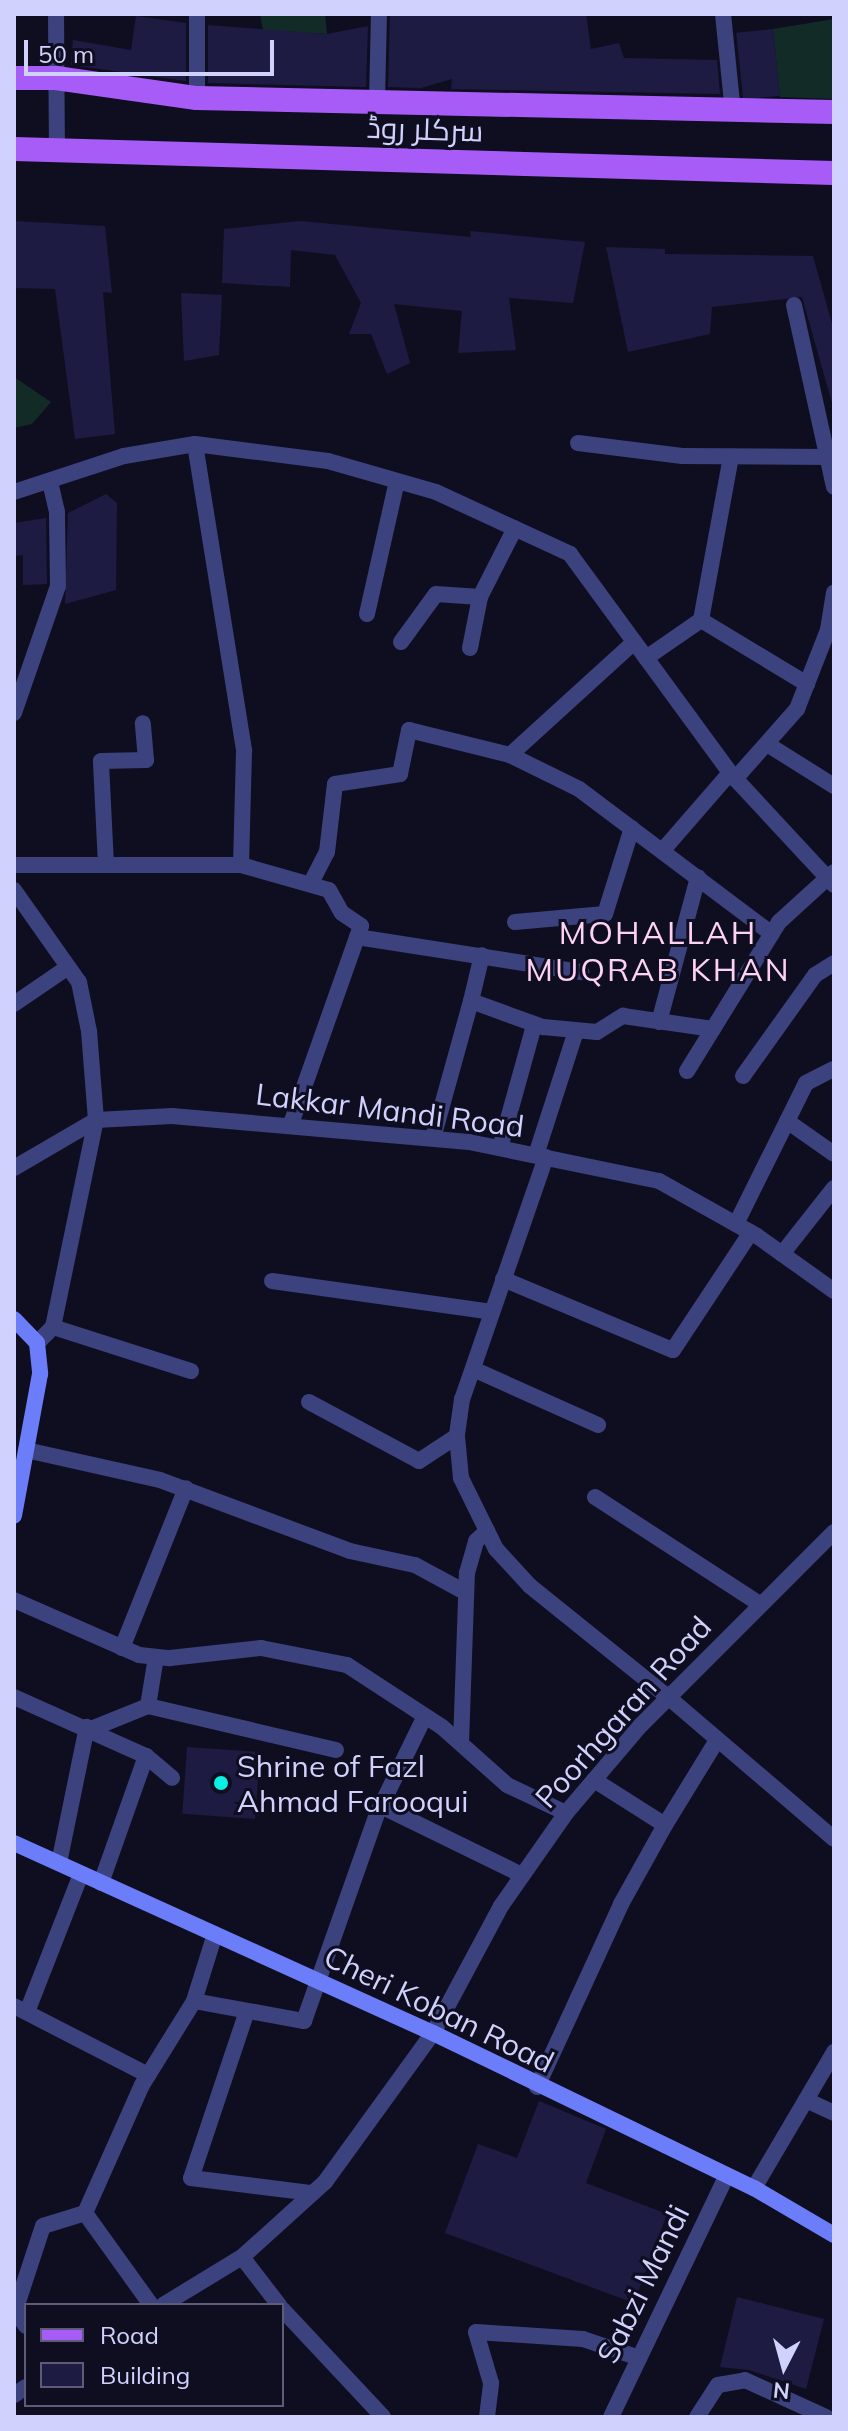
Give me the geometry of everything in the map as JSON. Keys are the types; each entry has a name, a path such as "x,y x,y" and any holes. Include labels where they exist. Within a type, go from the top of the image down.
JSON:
{"main road":[{"path":"14,78 56,78 197,98 834,112"},
{"name":"سرکلر روڈ","path":"14,149 834,173"}],"street":[{"path":"56,14 57,151"},
{"path":"197,14 197,98"},
{"path":"377,101 379,14"},
{"path":"723,14 733,112"},
{"path":"794,305 834,487"},
{"path":"578,443 682,456 827,457"},
{"path":"195,444 244,751 241,865"},
{"path":"14,492 124,456 195,444 328,461 436,492 570,554 732,776 831,878 772,934 687,1071"},
{"path":"646,658 701,620 731,457"},
{"path":"367,614 397,481"},
{"path":"16,704 58,586 57,512 50,482"},
{"path":"470,648 480,597 515,528"},
{"path":"663,850 797,709 828,630 834,592"},
{"path":"401,642 436,594 480,597"},
{"path":"701,620 807,684"},
{"path":"510,755 634,642"},
{"path":"106,865 101,761 146,760 143,723"},
{"path":"311,883 327,852 335,784 400,774 409,730 510,755 579,789 772,934"},
{"path":"767,744 834,786"},
{"path":"515,922 605,914 632,828"},
{"path":"14,865 241,865 329,890 342,913 361,926 291,1124"},
{"path":"659,1022 698,877"},
{"path":"14,890 79,982 89,1031 96,1120 53,1327 37,1343"},
{"path":"357,937 581,972"},
{"path":"433,1138 482,955"},
{"path":"743,1076 815,975 834,963"},
{"path":"14,1004 68,967"},
{"path":"471,1001 534,1025 576,1031 597,1032 623,1016 713,1029"},
{"path":"500,1148 534,1025"},
{"path":"576,1031 541,1156 473,1369 457,1436 461,1478 496,1549 530,1586 668,1697 834,1839"},
{"path":"503,1279 673,1350 744,1228 787,1121 806,1083 834,1069"},
{"name":"Lakkar Mandi Road","path":"14,1168 96,1120 172,1116 291,1124 500,1148 659,1181 744,1228 834,1291"},
{"path":"787,1121 834,1154"},
{"path":"782,1254 834,1188"},
{"path":"272,1281 492,1312"},
{"path":"14,1319 37,1343 40,1374 14,1516"},
{"path":"53,1327 191,1371"},
{"path":"473,1369 598,1425"},
{"path":"309,1402 419,1461 457,1436"},
{"path":"26,1450 186,1488 350,1551 415,1565 465,1592"},
{"path":"122,1648 186,1488"},
{"path":"595,1497 760,1604"},
{"path":"461,1743 465,1592 476,1541 487,1531"},
{"name":"Poorhgaran Road","path":"166,2303 242,2257 312,2193 433,2033 522,1875 566,1813 668,1697 834,1532"},
{"path":"14,1600 122,1648 156,1657 261,1648 347,1665 425,1716 461,1743 507,1785 566,1813"},
{"path":"148,1706 156,1657"},
{"path":"14,1697 146,1756 172,1778"},
{"path":"89,1728 148,1706 336,1750"},
{"path":"194,2001 304,2021 381,1806 425,1716"},
{"path":"59,1863 89,1728"},
{"path":"537,2087 621,1904 717,1740"},
{"path":"101,1883 146,1756"},
{"path":"594,1780 665,1825"},
{"path":"381,1806 522,1875"},
{"name":"Cheri Koban Road","path":"14,1843 433,2033 537,2087 754,2188 834,2235"},
{"path":"81,1874 21,2009 148,2075"},
{"path":"14,2310 43,2226 85,2213 148,2075 194,2001 215,1934"},
{"path":"247,2011 191,2178 312,2193"},
{"path":"754,2188 834,2052"},
{"path":"806,2100 834,2113"},
{"name":"Sabzi Mandi","path":"611,2417 727,2175"},
{"path":"85,2213 150,2303"},
{"path":"242,2257 277,2303"},
{"path":"284,2311 383,2417"},
{"path":"487,2417 491,2383 476,2332 583,2339 639,2358"},
{"path":"697,2417 718,2385 745,2380 826,2417"}],"green space":[{"path":"260,14 325,14 327,34 263,30"},
{"path":"834,19 834,99 780,97 773,29"},
{"path":"14,377 51,402 32,424 14,428"}],"building":[{"path":"390,14 586,14 591,49 619,43 624,58 717,60 720,94 451,89 452,79 421,88 388,87"},
{"path":"136,16 186,23 186,81 71,65 73,40 131,50"},
{"path":"208,25 327,34 368,26 366,87 208,83"},
{"path":"773,29 780,96 743,100 736,33"},
{"path":"14,221 105,226 112,293 103,292 115,434 75,439 55,289 14,288"},
{"path":"300,221 471,237 470,231 585,242 573,303 509,298 516,350 458,353 462,311 394,304 410,363 387,374 371,334 349,334 361,303 335,255 291,250 290,287 222,283 224,229"},
{"path":"606,247 665,249 665,254 813,256 834,331 834,410 802,297 712,307 710,334 628,352"},
{"path":"181,293 222,295 219,355 184,361"},
{"path":"106,494 117,503 116,590 65,604 68,513"},
{"path":"46,518 47,584 23,585 23,555 14,556 14,523"},
{"name":"Shrine of Fazl Ahmad Farooqui","path":"187,1747 260,1752 255,1819 182,1814"},
{"path":"539,2101 606,2129 586,2183 667,2214 634,2303 445,2233 478,2144 517,2158"},
{"path":"737,2297 824,2319 806,2389 749,2370 720,2367"}],"place":[{"name":"Shrine of Fazl Ahmad Farooqui","path":"221,1783"}],"district":[{"name":"MOHALLAH MUQRAB KHAN","path":"658,952"}]}
